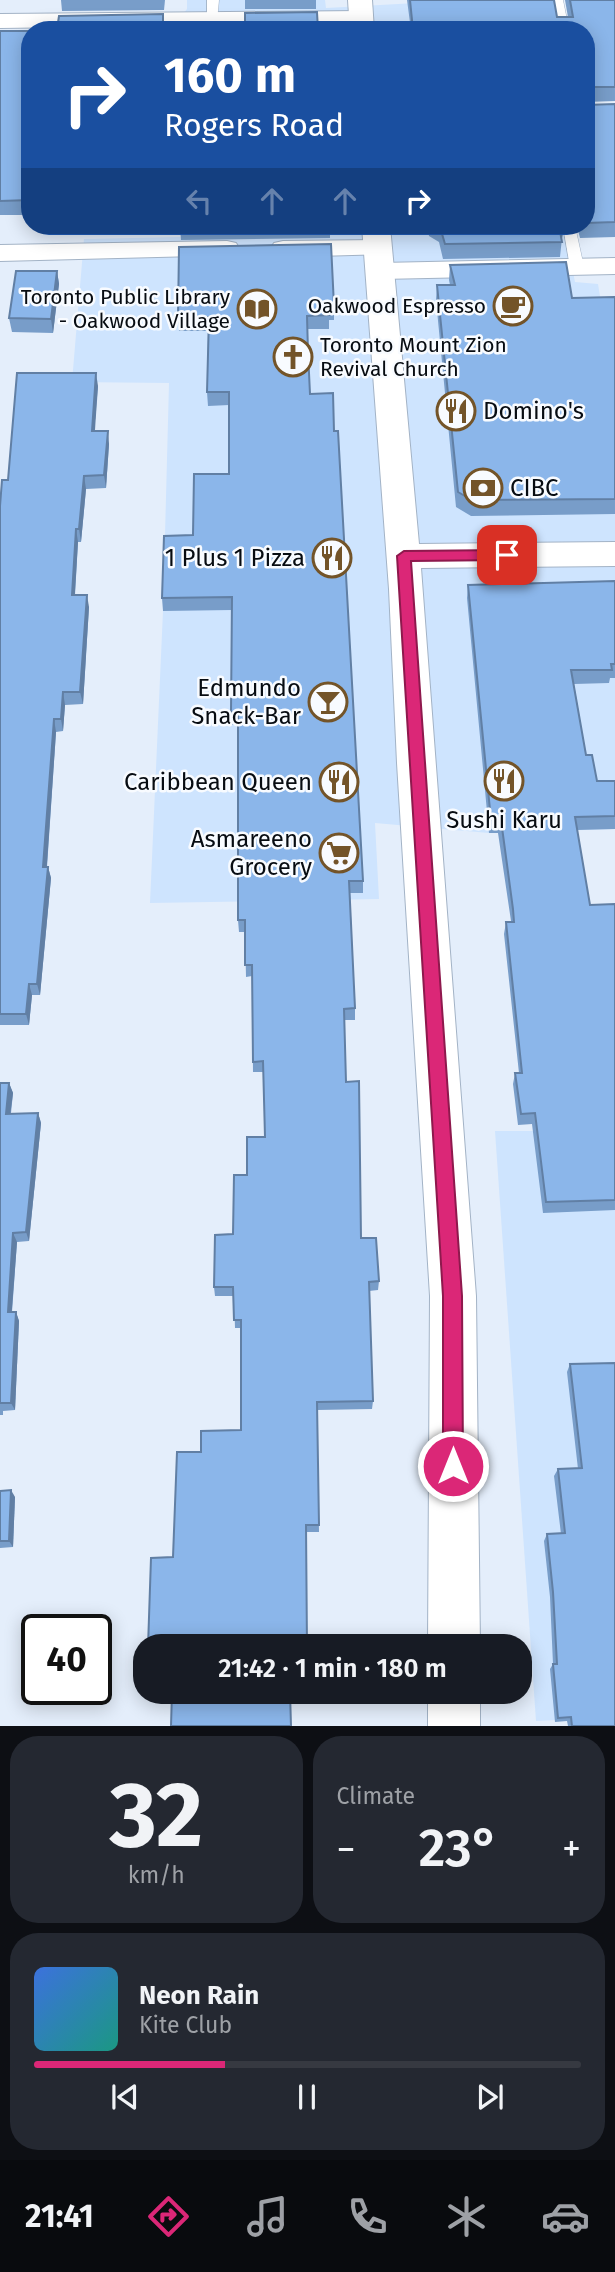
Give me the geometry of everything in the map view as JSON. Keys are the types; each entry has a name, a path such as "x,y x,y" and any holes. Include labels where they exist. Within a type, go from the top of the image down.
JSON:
{"street":[{"path":"8,14 213,10 361,16"},
{"path":"378,248 404,556 453,1296 454,1634"},
{"path":"0,253 378,248 577,267 615,267"},
{"path":"404,556 615,554"},
{"path":"454,1704 454,1726"}],"lane":[{"path":"557,0 561,21"},
{"path":"571,235 577,267"}],"shaded area":[{"path":"187,0 325,0 326,8 416,3 509,21 177,21 187,9"},
{"path":"566,235 575,282 598,284 615,388 615,829 489,833 375,823 379,899 150,903 163,611 169,383 72,382 84,239"},
{"path":"495,1131 615,1131 615,1717 536,1721"}],"building":[{"path":"410,0 554,0 557,17 573,17 570,0 615,0 615,87 595,87 595,21 412,21"},
{"path":"317,12 318,21 245,21 245,13"},
{"path":"163,14 163,21 58,21 59,16"},
{"path":"0,31 21,31 21,200 0,201"},
{"path":"615,104 615,222 595,223 595,105"},
{"path":"442,235 561,235 562,242 445,244"},
{"path":"331,244 334,306 329,306 329,315 307,316 308,352 310,394 333,393 334,431 338,431 363,881 349,881 355,1008 344,1009 346,1082 359,1081 361,1238 376,1238 379,1281 369,1282 373,1401 317,1402 319,1525 306,1525 307,1634 148,1634 151,1558 173,1557 177,1452 201,1452 201,1431 241,1430 241,1320 234,1320 233,1287 214,1287 215,1235 233,1234 234,1175 247,1175 247,1137 265,1137 263,1061 253,1062 252,965 245,965 245,920 238,920 238,712 231,712 232,597 162,598 164,536 193,535 194,474 229,474 229,392 207,392 209,317 178,317 179,247"},
{"path":"566,262 572,298 615,297 615,499 472,500 458,492 437,285 455,285 450,265"},
{"path":"16,271 57,271 51,319 9,318"},
{"path":"17,373 96,373 92,431 108,431 104,475 84,476 79,529 76,529 72,595 87,595 80,692 63,692 61,719 54,719 43,867 48,867 37,984 29,984 26,1014 0,1014 0,506 2,480 8,480"},
{"path":"615,581 615,664 611,664 612,670 571,670 586,755 592,755 597,781 615,781 615,816 575,817 590,905 615,904 615,1200 546,1202 535,1113 521,1114 515,1073 522,1073 506,922 514,922 513,909 501,820 491,820 468,585"},
{"path":"0,1083 9,1083 6,1114 38,1113 26,1232 13,1233 8,1312 16,1312 11,1403 0,1403"},
{"path":"615,1363 615,1726 572,1726 571,1717 558,1718 553,1664 557,1664 553,1592 547,1534 565,1533 558,1469 582,1468 570,1364"},
{"path":"11,1490 9,1541 0,1541 0,1491"},
{"path":"172,1704 290,1704 291,1726 171,1726"}],"place":[{"name":"Oakwood Espresso","path":"513,306"},
{"name":"Toronto Public Library - Oakwood Village","path":"257,309"},
{"name":"Toronto Mount Zion Revival Church","path":"293,357"},
{"name":"Domino's","path":"456,411"},
{"name":"CIBC","path":"483,488"},
{"name":"1 Plus 1 Pizza","path":"332,558"},
{"name":"Edmundo Snack-Bar","path":"328,702"},
{"name":"Sushi Karu","path":"504,781"},
{"name":"Caribbean Queen","path":"339,782"},
{"name":"Asmareeno Grocery","path":"339,853"}],"route":[{"path":"453,1466 453,1296 415,763 404,556 507,555"}]}
